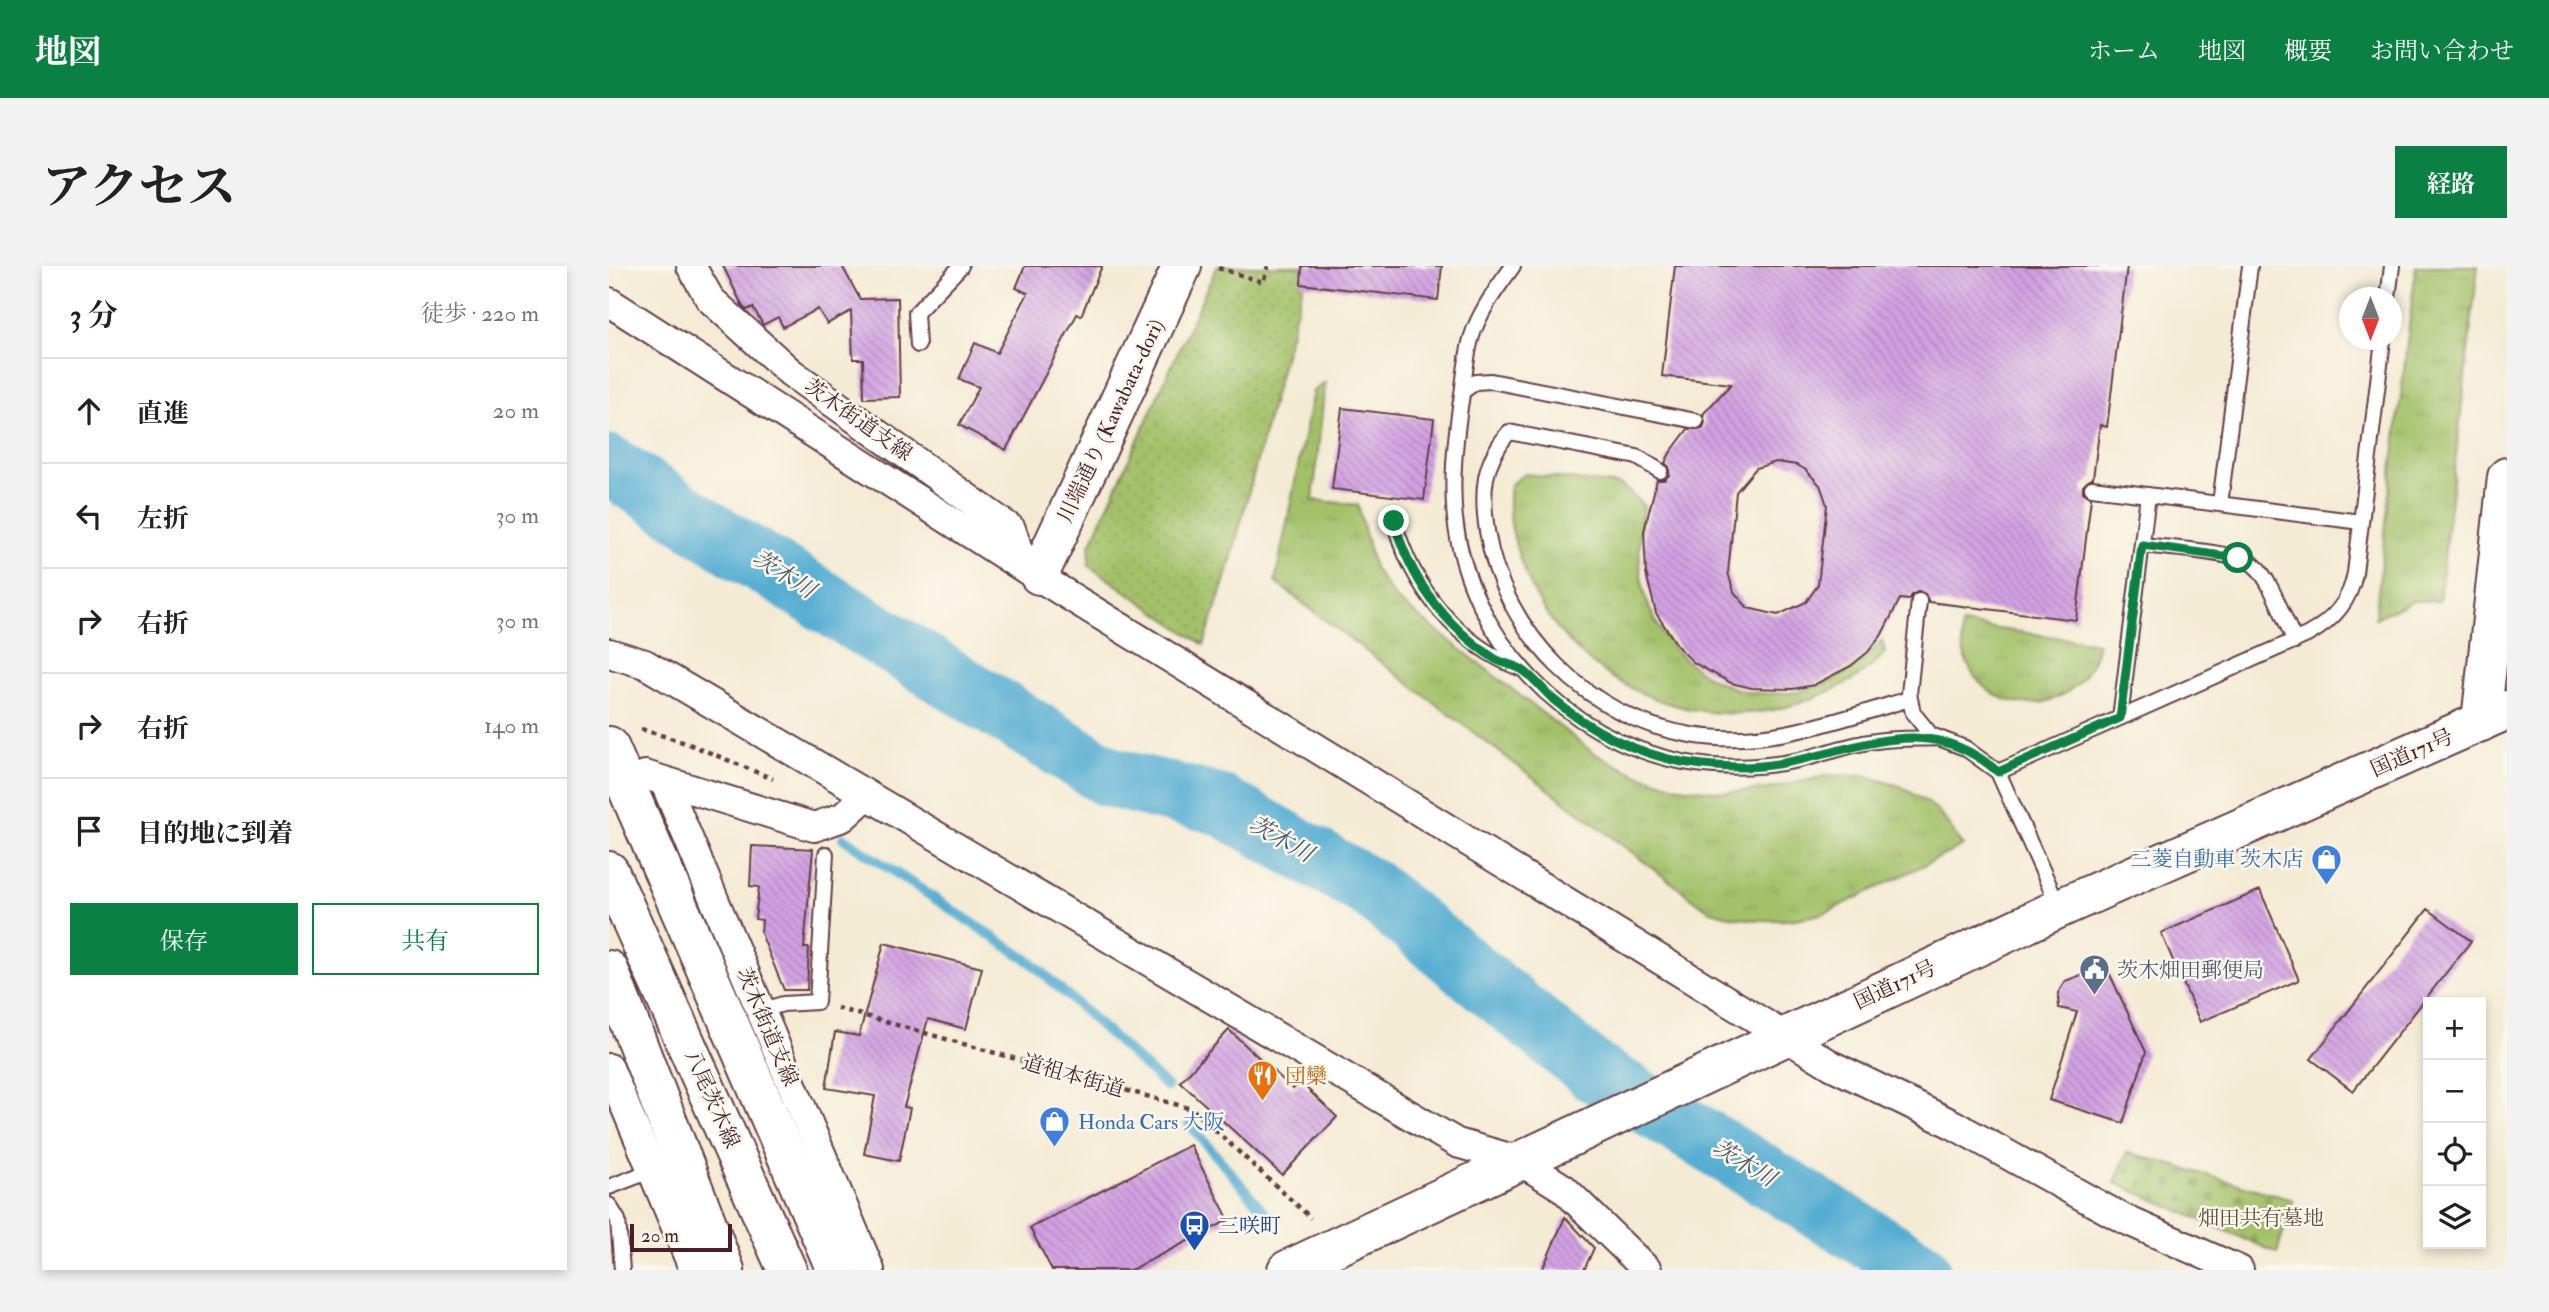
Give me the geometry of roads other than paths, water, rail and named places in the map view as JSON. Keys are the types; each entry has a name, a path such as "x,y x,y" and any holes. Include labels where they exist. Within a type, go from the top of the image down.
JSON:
{"main road":[{"name":"川端通り (Kawabata-dori)","path":"1031,571 1182,266"},
{"path":"2494,716 2507,477"},
{"name":"国道171号","path":"1287,1270 2060,908 2494,716"},
{"path":"621,736 836,1270"},
{"name":"八尾茨木線","path":"609,848 637,929"},
{"name":"八尾茨木線","path":"609,871 787,1270"},
{"path":"609,970 725,1270"}],"street":[{"name":"茨木街道支線","path":"691,266 710,299 790,372 1011,529 1031,571"},
{"path":"609,302 1031,571 1833,1066 1954,1125 2124,1219 2239,1270"},
{"path":"609,653 645,664 1457,1143 1534,1154 1563,1188 1647,1270"},
{"name":"茨木街道支線","path":"866,796 843,817 814,827 655,779 760,1010 870,1270"},
{"path":"609,1068 694,1270"}],"lane":[{"path":"918,345 916,313 961,266"},
{"path":"1513,266 1475,329 1463,391 1454,465 1455,517 1470,580 1486,616 1523,670 1562,706 1595,729 1643,751 1682,762 1722,766 1775,764 1876,741 1940,738"},
{"path":"2220,504 2250,266"},
{"path":"2389,287 2392,266"},
{"path":"1998,772 2295,641 2318,629 2343,605 2353,584 2382,350"},
{"path":"1463,391 1475,382 1491,381 1696,421"},
{"path":"1660,471 1637,457 1509,432 1490,460 1483,482 1483,493 1495,563 1507,596 1525,627 1564,672 1591,695 1633,718 1678,733 1713,738 1749,739 1784,734 1909,699"},
{"path":"2092,488 2361,522"},
{"path":"2120,718 2148,495"},
{"path":"1394,521 1413,572 1445,617 1496,660 1523,670"},
{"path":"2142,545 2238,558 2253,564 2295,641"},
{"path":"1919,601 1912,647 1909,699 1917,722 1940,738 1965,748 1998,772 2060,908"},
{"path":"760,1010 783,1004 817,1002 826,854"},
{"path":"609,1187 653,1170"},
{"path":"609,1205 618,1220 622,1270"}],"waterway":[{"name":"茨木川","path":"609,465 734,546 1109,777 1221,805 1371,889 1594,1072 1920,1270"},
{"path":"843,838 1031,962 1167,1087"},
{"path":"1189,1124 1267,1215"}],"place":[{"name":"三菱自動車 茨木店","path":"2326,886"},
{"name":"茨木畑田郵便局","path":"2094,997"},
{"name":"団欒","path":"1262,1103"},
{"name":"Honda Cars 大阪","path":"1055,1149"},
{"name":"三咲町","path":"1195,1253"}],"park label":[{"name":"畑田共有墓地","path":"2261,1218"}]}
